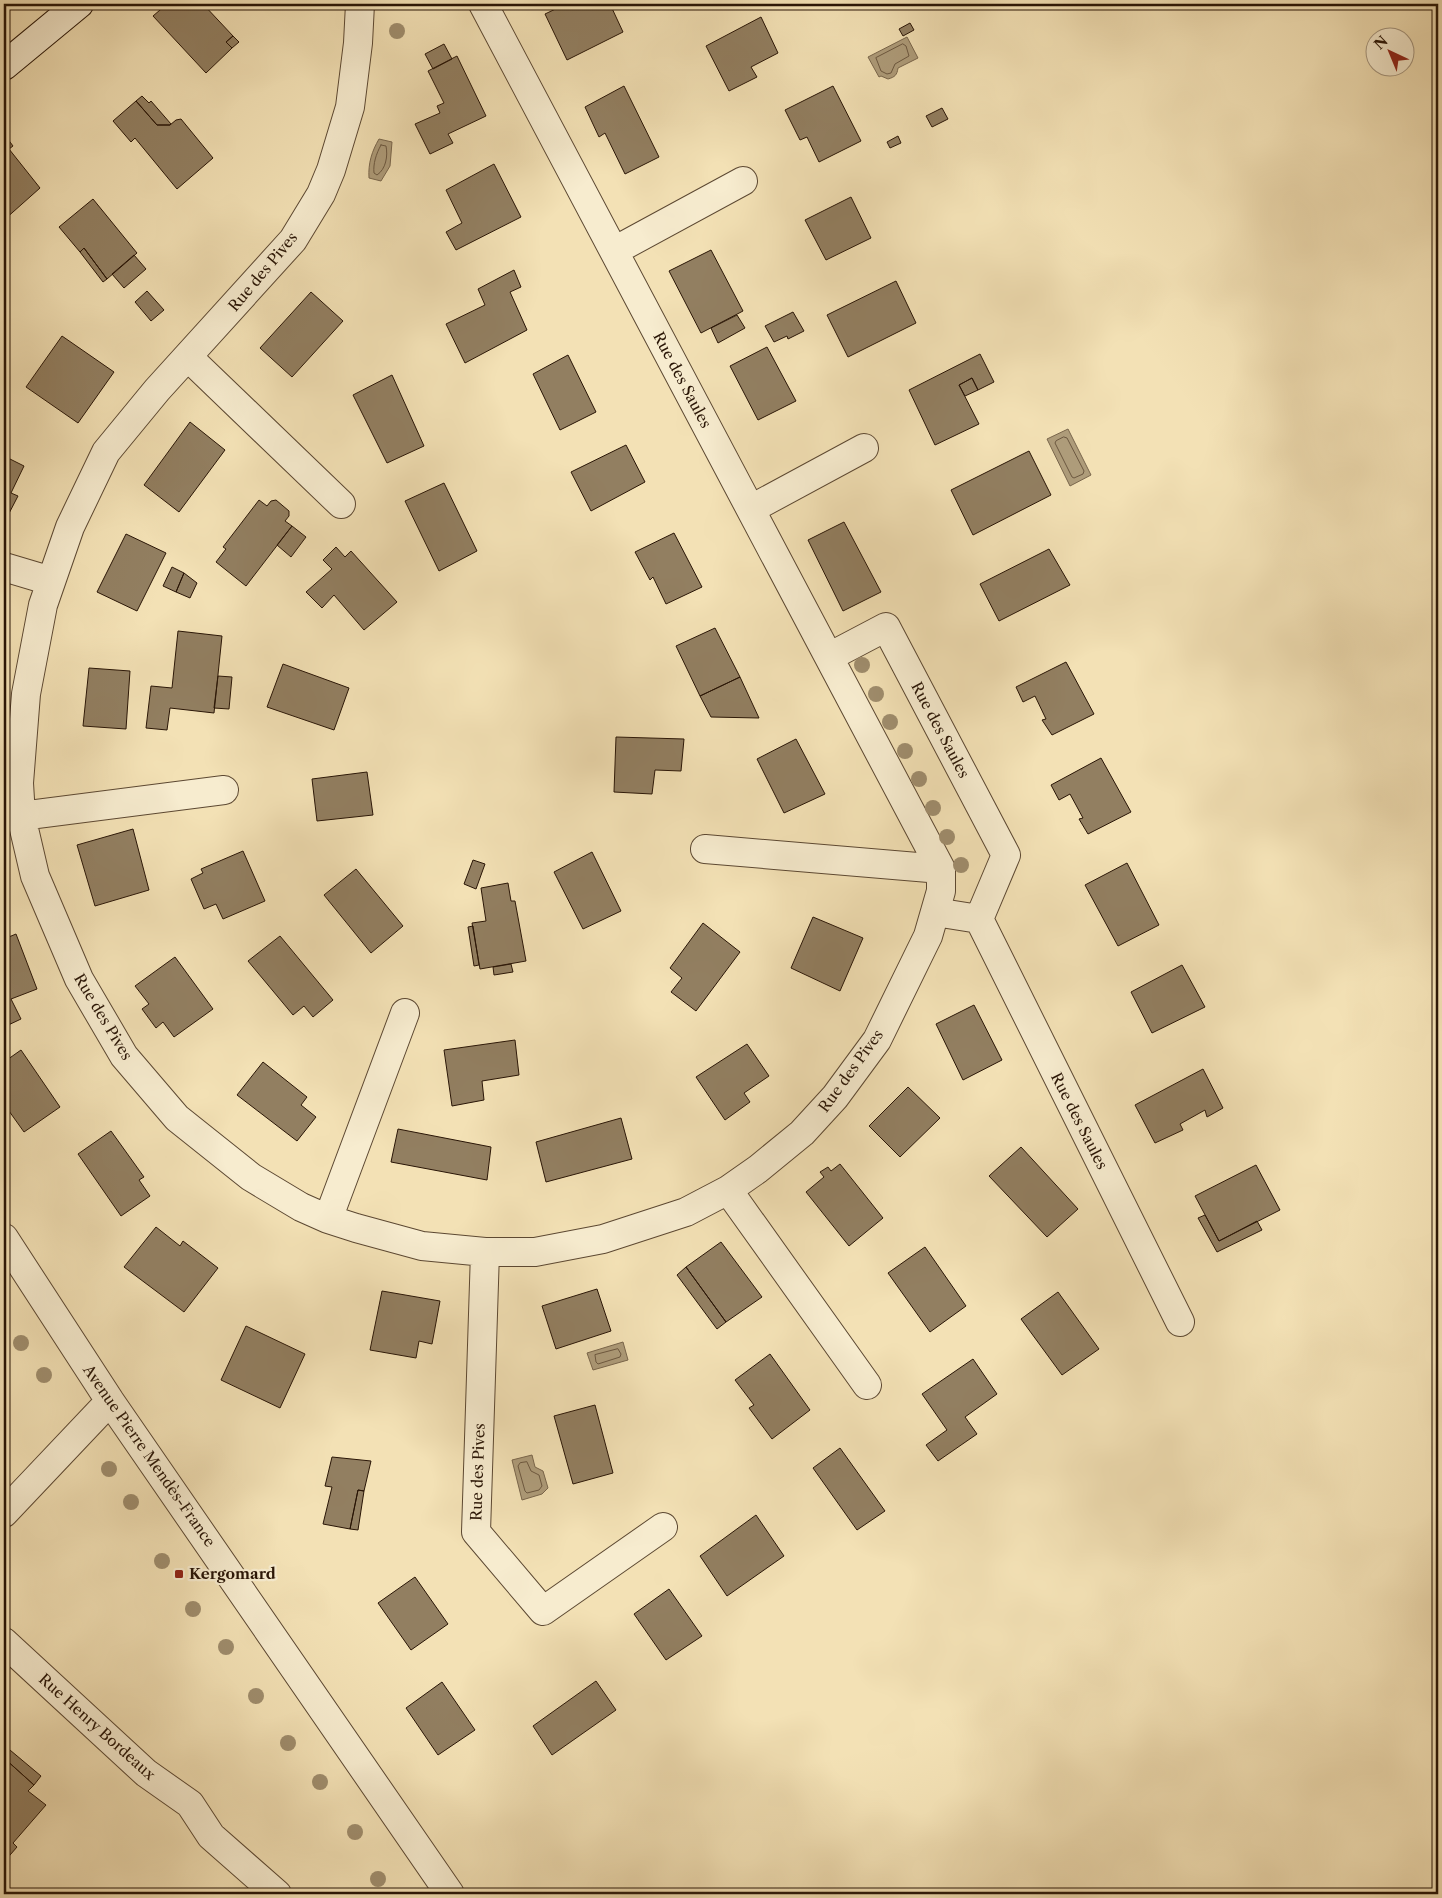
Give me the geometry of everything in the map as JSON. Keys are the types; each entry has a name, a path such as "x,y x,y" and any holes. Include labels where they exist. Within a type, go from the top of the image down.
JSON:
{"street":[{"path":"4,66 79,4"},
{"name":"Rue des Pives","path":"360,4 358,43 350,108 331,170 321,194 293,240 157,390 106,452 70,527 43,605 26,694 19,783 21,816 35,876 79,979 124,1056 177,1118 251,1177 301,1207 328,1219 422,1246 485,1252 535,1252 603,1239 686,1212 728,1190 758,1169 802,1133 835,1097 877,1040 928,936 939,891"},
{"name":"Rue des Saules","path":"483,4 829,657 939,891"},
{"path":"614,252 743,181"},
{"path":"188,357 341,504"},
{"path":"751,509 864,448"},
{"path":"4,566 51,581"},
{"name":"Rue des Saules","path":"829,657 886,627 1006,855 979,919 1180,1322"},
{"path":"21,816 224,790"},
{"path":"705,849 939,891 979,919"},
{"path":"328,1219 405,1013"},
{"path":"728,1190 867,1385"},
{"name":"Avenue Pierre Mendès-France","path":"4,1238 110,1401 450,1894"},
{"name":"Rue des Pives","path":"485,1252 476,1532 543,1611 663,1527"},
{"path":"4,1513 110,1401"},
{"name":"Rue Henry Bordeaux","path":"4,1642 146,1773 190,1804 211,1836 276,1894"}],"water":[{"path":"907,37 918,58 898,68 896,74 888,79 879,77 868,57"},
{"path":"379,139 392,142 390,166 381,181 369,178 371,157"},
{"path":"1068,429 1091,475 1070,486 1047,439"},
{"path":"623,1342 628,1360 593,1370 587,1353"},
{"path":"532,1455 535,1467 543,1471 548,1488 542,1494 522,1500 512,1460"}],"building":[{"path":"167,4 203,4 233,36 226,42 232,48 206,73 153,16"},
{"path":"566,4 610,4 623,32 567,60 545,14"},
{"path":"761,17 778,53 751,67 757,77 729,91 706,46"},
{"path":"910,23 914,30 903,36 899,29"},
{"path":"233,36 239,42 232,48 226,42"},
{"path":"444,44 452,59 433,69 425,54"},
{"path":"457,56 486,116 448,134 453,143 430,154 415,124 440,113 437,106 444,103 428,71"},
{"path":"624,86 659,157 625,174 605,133 599,137 585,107"},
{"path":"833,86 861,141 819,162 807,137 800,140 785,110"},
{"path":"142,96 149,103 151,101 170,125 157,125 136,101"},
{"path":"136,101 157,125 170,125 176,120 181,119 213,158 177,189 135,138 131,142 113,121"},
{"path":"942,108 948,119 932,127 926,116"},
{"path":"4,134 13,146 9,149 40,188 4,220"},
{"path":"898,136 901,143 890,148 887,142"},
{"path":"494,164 521,217 456,250 446,232 462,223 446,190"},
{"path":"851,197 871,238 826,260 805,220"},
{"path":"93,199 137,253 107,279 84,248 80,252 59,227"},
{"path":"84,248 107,279 103,282 80,252"},
{"path":"711,250 743,311 701,333 669,271"},
{"path":"134,255 146,269 124,288 112,274"},
{"path":"514,270 521,287 510,292 527,330 465,363 446,324 485,305 478,289"},
{"path":"896,281 916,323 848,357 827,315"},
{"path":"147,291 164,310 151,321 135,302"},
{"path":"311,292 343,321 292,377 260,348"},
{"path":"793,312 804,331 788,339 787,336 774,342 765,326"},
{"path":"737,315 745,328 718,343 711,328"},
{"path":"62,336 114,372 78,423 26,387"},
{"path":"767,347 796,401 758,420 730,366"},
{"path":"980,354 994,382 978,390 972,378 959,385 979,424 935,445 909,390"},
{"path":"568,355 596,412 560,430 533,374"},
{"path":"392,375 424,446 387,463 353,395"},
{"path":"972,378 978,390 965,396 959,385"},
{"path":"190,422 225,450 179,512 144,485"},
{"path":"626,445 645,482 591,511 571,472"},
{"path":"1029,451 1051,495 973,535 951,490"},
{"path":"4,456 24,466 11,493 18,496 4,523"},
{"path":"444,483 477,551 439,571 405,501"},
{"path":"259,500 267,506 271,501 276,500 289,511 289,516 285,521 292,526 246,586 216,562 226,549 223,547"},
{"path":"844,522 881,592 843,611 808,540"},
{"path":"292,526 306,537 291,557 277,545"},
{"path":"674,533 702,587 666,604 653,577 650,580 635,552"},
{"path":"126,534 166,553 137,611 97,592"},
{"path":"336,547 345,557 351,551 397,602 364,630 334,595 322,608 306,592 332,569 323,560"},
{"path":"1049,549 1070,585 999,621 980,584"},
{"path":"172,567 184,573 176,592 163,586"},
{"path":"184,573 197,583 190,598 176,592"},
{"path":"715,628 740,677 700,696 676,646"},
{"path":"178,631 222,636 214,713 170,708 167,730 146,728 151,686 172,688"},
{"path":"1066,662 1094,714 1052,735 1042,720 1046,719 1035,696 1023,702 1016,687"},
{"path":"283,664 349,688 334,730 267,707"},
{"path":"89,668 130,671 126,729 83,726"},
{"path":"218,676 232,677 229,709 214,708"},
{"path":"740,677 759,718 711,717 700,696"},
{"path":"616,737 684,739 681,771 655,770 652,794 614,792"},
{"path":"796,739 825,794 784,813 757,759"},
{"path":"1101,758 1131,812 1088,834 1079,819 1083,818 1070,794 1059,800 1051,785"},
{"path":"367,772 373,815 317,821 312,779"},
{"path":"133,829 149,890 95,906 77,845"},
{"path":"243,851 265,901 223,919 216,904 204,909 191,879 203,873 201,869"},
{"path":"592,852 621,911 583,929 554,872"},
{"path":"473,860 485,864 476,889 464,884"},
{"path":"1127,863 1159,925 1118,946 1085,885"},
{"path":"356,869 403,926 371,953 324,895"},
{"path":"508,883 511,901 515,901 526,961 480,969 472,923 486,921 481,888"},
{"path":"813,917 863,938 840,991 791,968"},
{"path":"703,923 740,952 696,1011 671,992 682,978 670,968"},
{"path":"473,926 479,965 474,966 468,927"},
{"path":"16,934 37,989 11,999 21,1019 4,1027 4,939"},
{"path":"280,936 333,1000 313,1017 304,1006 293,1015 248,961"},
{"path":"175,957 213,1009 174,1037 163,1022 156,1028 142,1009 149,1004 135,986"},
{"path":"511,964 513,972 494,975 493,967"},
{"path":"1182,965 1205,1007 1152,1033 1131,992"},
{"path":"974,1005 1002,1060 963,1080 936,1024"},
{"path":"515,1040 519,1075 482,1081 484,1100 452,1106 444,1050"},
{"path":"747,1044 769,1076 744,1093 750,1102 725,1120 696,1077"},
{"path":"21,1050 60,1107 24,1132 4,1104 4,1062"},
{"path":"263,1062 307,1097 301,1105 316,1117 297,1141 237,1095"},
{"path":"1203,1069 1223,1108 1207,1117 1205,1110 1180,1124 1183,1130 1155,1143 1135,1105"},
{"path":"908,1087 940,1118 900,1157 869,1126"},
{"path":"621,1118 632,1159 546,1182 536,1142"},
{"path":"398,1129 491,1147 487,1180 391,1162"},
{"path":"111,1131 144,1177 139,1180 150,1196 121,1216 78,1154"},
{"path":"1021,1147 1078,1209 1047,1237 989,1176"},
{"path":"840,1164 883,1218 849,1246 806,1192 824,1177 820,1172 828,1167 831,1171"},
{"path":"1256,1165 1280,1210 1219,1241 1195,1196"},
{"path":"1205,1215 1219,1241 1257,1221 1262,1230 1217,1252 1198,1218"},
{"path":"156,1227 180,1246 183,1241 218,1268 184,1312 124,1267"},
{"path":"721,1242 762,1297 726,1322 686,1267"},
{"path":"925,1247 966,1306 930,1332 888,1273"},
{"path":"686,1267 726,1322 717,1329 677,1275"},
{"path":"597,1289 611,1331 556,1349 542,1306"},
{"path":"382,1291 440,1301 432,1344 419,1341 416,1358 370,1350"},
{"path":"1058,1292 1099,1349 1062,1375 1021,1319"},
{"path":"246,1326 305,1354 280,1408 221,1380"},
{"path":"770,1354 810,1410 772,1439 749,1408 754,1405 735,1380"},
{"path":"973,1359 997,1394 965,1417 977,1434 938,1461 926,1445 947,1430 922,1394"},
{"path":"595,1405 613,1473 573,1484 554,1416"},
{"path":"840,1448 885,1511 857,1530 813,1468"},
{"path":"332,1457 371,1461 364,1491 358,1490 350,1529 323,1524 332,1487 325,1486"},
{"path":"358,1490 364,1491 358,1530 350,1529"},
{"path":"756,1515 784,1556 727,1596 700,1556"},
{"path":"415,1577 448,1624 411,1650 378,1603"},
{"path":"669,1589 702,1636 666,1660 634,1614"},
{"path":"596,1681 616,1710 552,1755 533,1726"},
{"path":"442,1682 475,1730 438,1755 406,1708"},
{"path":"4,1745 41,1776 34,1785 4,1758"},
{"path":"4,1758 34,1785 28,1791 46,1805 13,1843 17,1847 4,1862"}],"place":[{"name":"Kergomard","path":"179,1574"}]}
